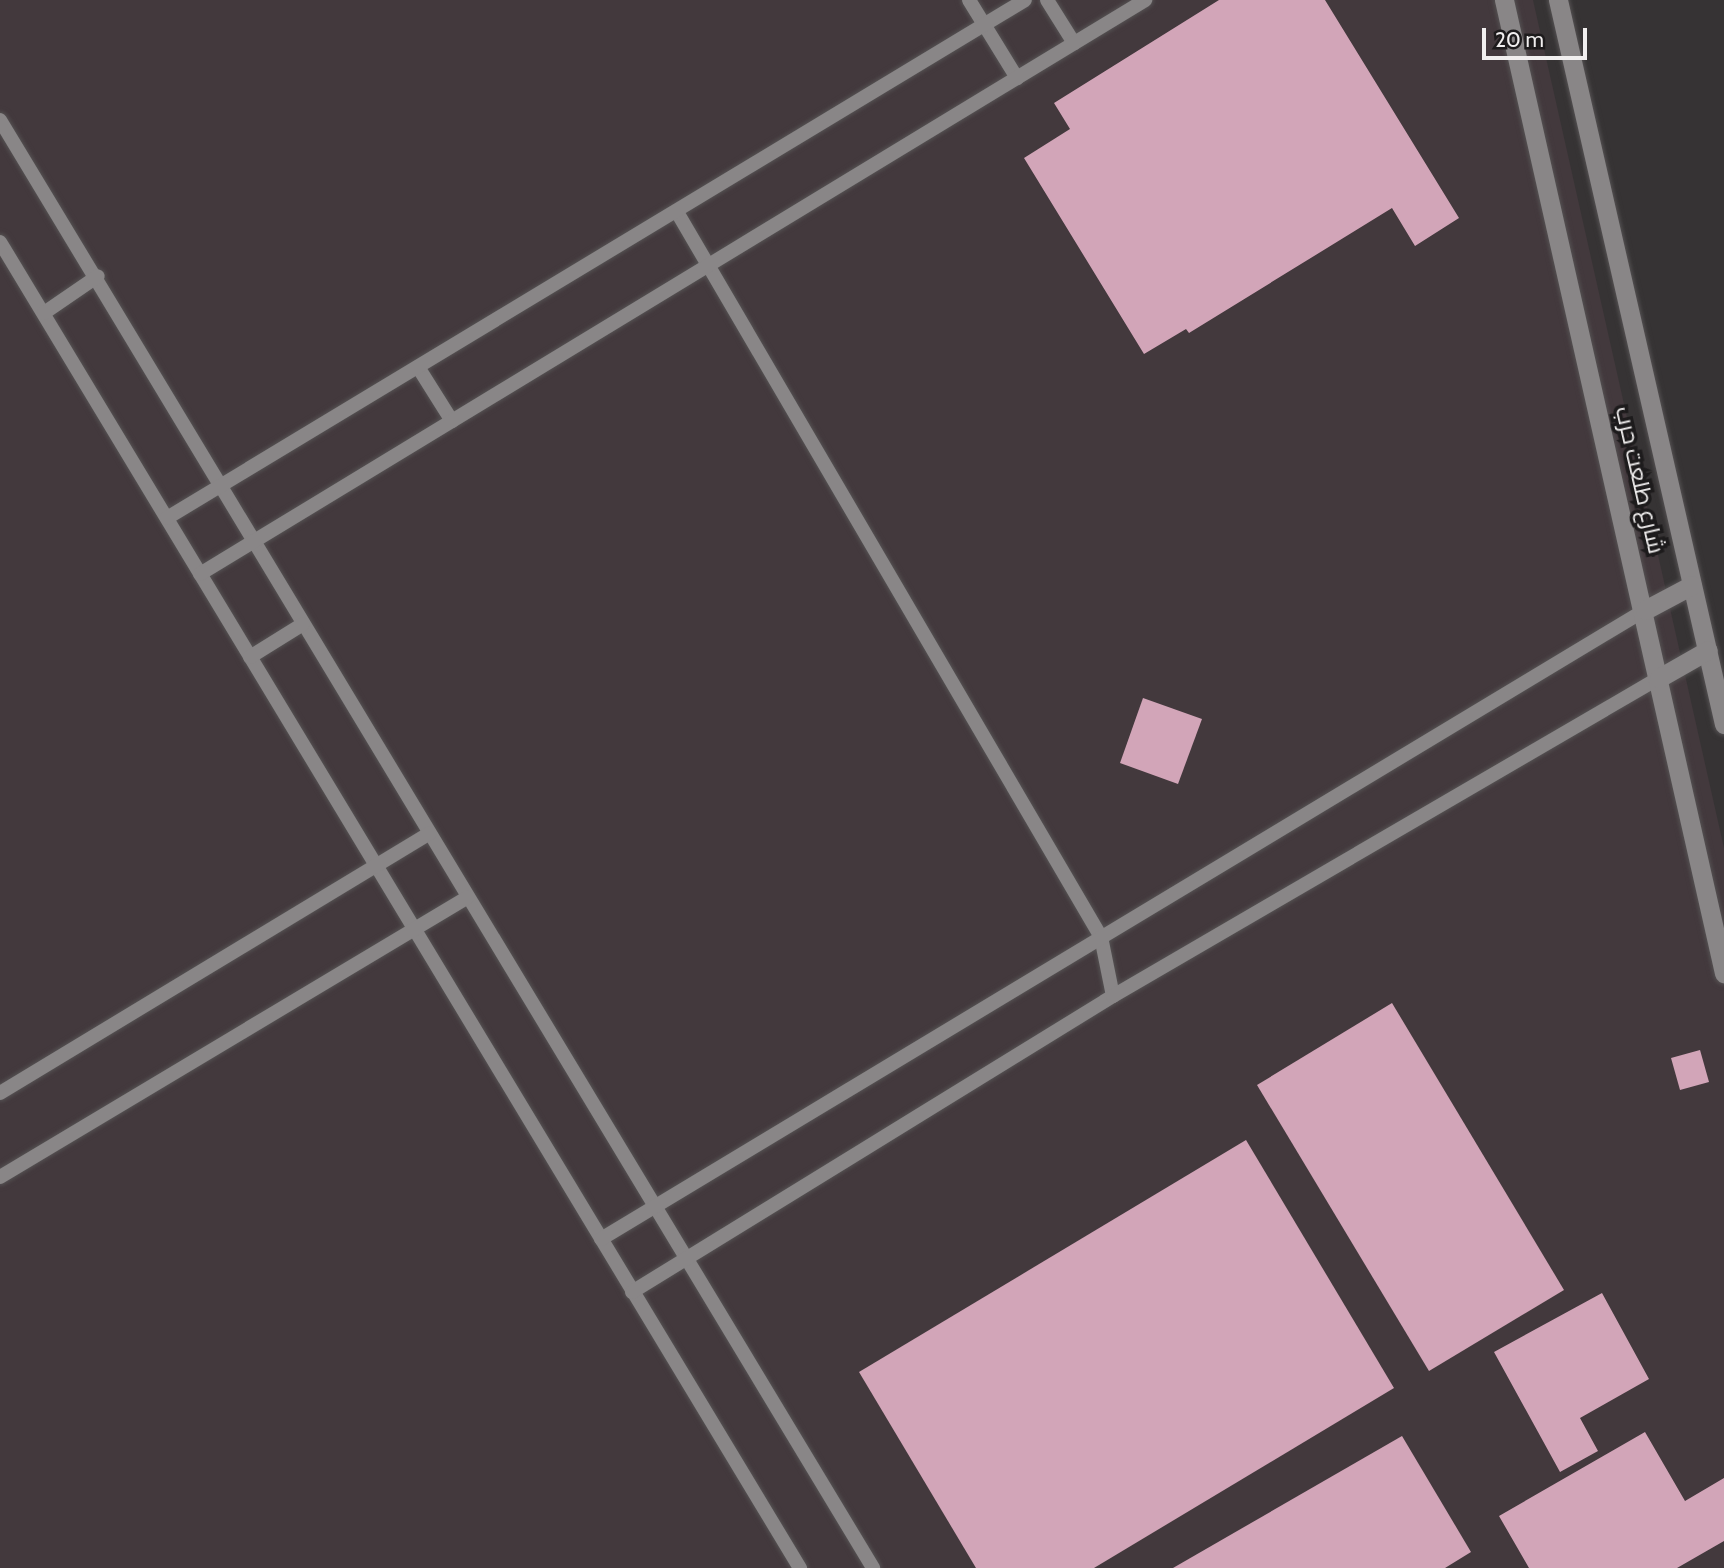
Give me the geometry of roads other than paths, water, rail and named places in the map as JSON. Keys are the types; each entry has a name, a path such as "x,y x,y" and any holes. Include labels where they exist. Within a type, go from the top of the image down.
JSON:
{"main road":[{"name":"شارع طلعت حرب","path":"1504,0 1645,610 1724,973"},
{"name":"شارع طلعت حرب","path":"1558,0 1724,724"},
{"path":"1645,610 1692,585"},
{"path":"1659,678 1708,650"}],"lane":[{"path":"970,0 1017,78"},
{"path":"167,518 1025,0"},
{"path":"1047,0 1074,43"},
{"path":"200,574 1145,0"},
{"path":"0,120 98,276 303,624 873,1568"},
{"path":"677,212 1101,937 1113,996"},
{"path":"0,242 800,1568"},
{"path":"44,313 98,276"},
{"path":"418,367 452,421"},
{"path":"601,1239 1645,610"},
{"path":"250,657 303,624"},
{"path":"632,1292 1113,996 1659,678"},
{"path":"0,1093 430,833"},
{"path":"0,1177 468,897"}]}
